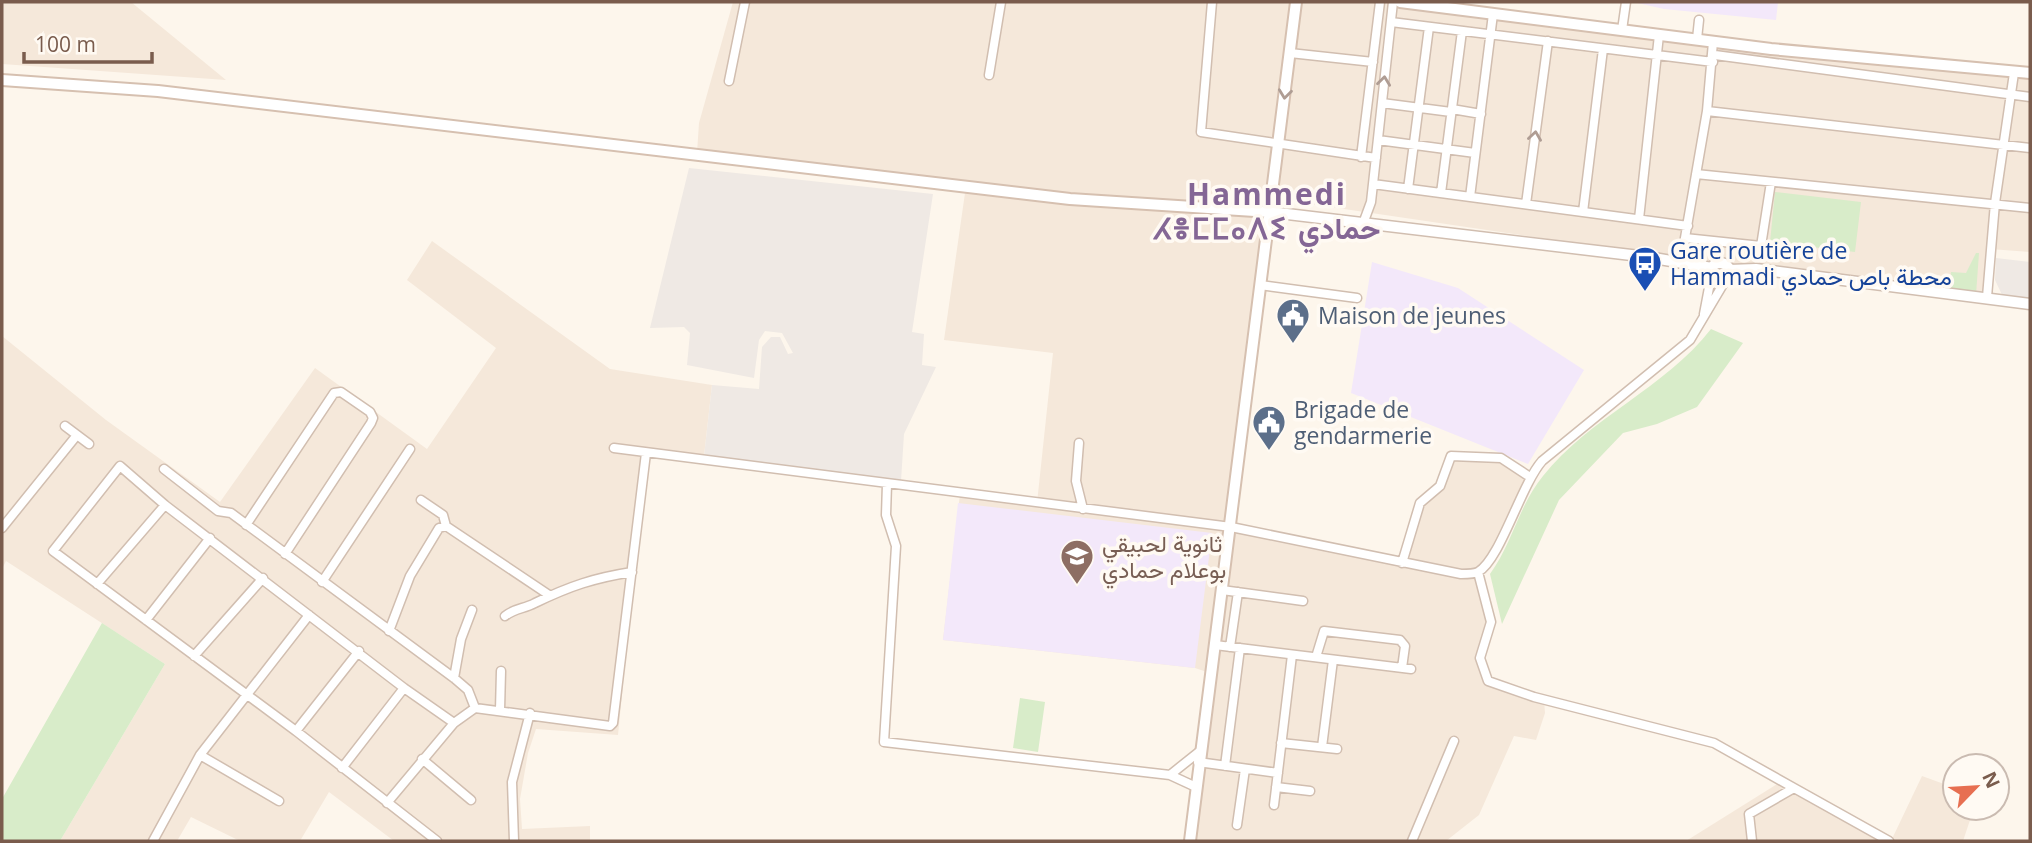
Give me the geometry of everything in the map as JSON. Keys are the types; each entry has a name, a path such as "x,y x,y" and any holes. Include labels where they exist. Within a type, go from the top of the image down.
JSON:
{"main road":[{"path":"1190,841 1296,2"},
{"path":"1400,2 1713,42 2030,73"},
{"path":"2,80 224,99 1070,199 1270,212"}],"street":[{"path":"729,81 745,2"},
{"path":"989,75 1002,2"},
{"path":"1212,2 1201,132 1376,158"},
{"path":"1362,157 1380,2"},
{"path":"1364,221 1373,184 1393,2"},
{"path":"1622,30 1626,2"},
{"path":"1470,197 1493,14"},
{"path":"1697,40 1699,20"},
{"path":"1391,22 2030,97"},
{"path":"1408,189 1429,27"},
{"path":"1441,193 1462,31"},
{"path":"1639,219 1659,35"},
{"path":"1527,204 1548,41"},
{"path":"1681,261 1707,111 1714,58 1713,42"},
{"path":"1583,212 1604,49"},
{"path":"1290,53 1373,62"},
{"path":"1987,297 1995,203 2014,73"},
{"path":"1382,103 1481,114"},
{"path":"1707,111 2030,148"},
{"path":"1378,141 1475,153"},
{"path":"1696,174 2030,208"},
{"path":"1685,239 1761,246 1771,182"},
{"path":"1373,184 1688,226"},
{"path":"1270,212 1364,221 1681,261 1712,273 1717,282 1726,281"},
{"path":"1702,324 1712,273 1721,263 1730,270 1756,269 2030,304"},
{"path":"614,448 1231,527 1461,574 1478,572 1490,559 1530,477 1548,456 1682,346 1702,324 1730,270"},
{"path":"1260,285 1357,298"},
{"path":"246,525 334,393 343,393 368,411 373,418 371,423 285,554"},
{"path":"65,426 89,444"},
{"path":"2,528 77,435"},
{"path":"1079,443 1076,481 1083,509"},
{"path":"322,582 410,449"},
{"path":"387,803 454,723 475,708 530,713 610,726 613,723 646,453"},
{"path":"1402,563 1420,503 1440,486 1451,456 1501,458 1530,477"},
{"path":"437,841 296,731 53,551 120,466 165,505 404,688 454,723"},
{"path":"164,469 218,510 231,513 454,678 468,690 475,708"},
{"path":"887,484 886,515 895,546 884,742 1170,775 1196,787"},
{"path":"389,631 411,576 442,527 443,515 421,500"},
{"path":"97,584 165,505"},
{"path":"442,527 549,595"},
{"path":"146,620 210,538"},
{"path":"505,616 513,609 525,607 588,579 632,572"},
{"path":"1478,572 1492,622 1480,658 1488,681 1534,698 1714,743 1889,841"},
{"path":"194,656 263,578"},
{"path":"1222,590 1303,601"},
{"path":"1225,766 1238,592"},
{"path":"454,678 461,639 471,610"},
{"path":"153,841 200,755 309,615"},
{"path":"1215,645 1406,669 1402,641 1322,632 1311,627"},
{"path":"1315,657 1322,632"},
{"path":"296,731 359,651"},
{"path":"1274,805 1292,655"},
{"path":"1322,747 1333,660"},
{"path":"500,710 501,671"},
{"path":"342,768 404,688"},
{"path":"514,841 512,782 530,713"},
{"path":"1412,841 1454,741"},
{"path":"1281,743 1337,749"},
{"path":"200,755 279,801"},
{"path":"1170,775 1199,756 1225,766 1278,773"},
{"path":"422,759 471,800"},
{"path":"1237,825 1245,769"},
{"path":"1276,787 1310,791"},
{"path":"1752,841 1749,814 1794,788"}],"shaded area":[{"path":"2,2 131,2 226,80 2,64"},
{"path":"733,2 1453,2 1451,8 2030,73 2030,252 1990,249 1987,297 1678,258 1283,200 1270,212 1231,527 1401,563 1420,503 1440,486 1449,459 1501,458 1530,477 1490,559 1478,572 1491,622 1480,658 1488,681 1544,700 1545,713 1536,740 1514,736 1479,815 1446,841 1190,841 1210,673 1195,668 943,640 960,494 1037,503 1053,353 944,340 966,186 697,153 699,123"},
{"path":"1633,2 1778,2 1776,20 1664,9"},
{"path":"689,168 933,194 912,332 924,334 922,365 936,367 904,434 901,481 704,456 712,385 759,389 762,347 771,337 780,337 788,354 793,353 782,333 765,331 759,340 754,378 687,365 690,333 684,327 650,328"},
{"path":"432,241 610,369 712,385 704,456 646,454 618,735 536,729 528,753 520,799 522,829 590,826 590,841 394,841 329,792 300,841 240,841 191,817 177,841 60,841 165,664 6,561 2,569 2,336 106,420 220,502 315,368 427,449 496,348 407,280"},
{"path":"1996,258 2030,262 2030,302 2004,299 1995,280"},
{"path":"1372,262 1458,288 1584,370 1528,464 1351,393"},
{"name":"ثانوية لحبيقي بوعلام حمادي","path":"958,503 1212,533 1195,668 943,640"},
{"path":"1922,776 1941,783 1941,822 1969,822 1963,841 1891,841"},
{"path":"1782,781 1889,841 1686,841"}],"green space":[{"path":"1775,192 1861,202 1855,252 1770,242"},
{"path":"1976,253 1979,253 1976,295 1949,292 1951,272 1966,273"},
{"path":"1711,329 1743,343 1697,407 1657,424 1623,433 1559,500 1502,624 1490,574 1535,487 1562,455 1582,437 1672,369"},
{"path":"102,623 165,664 60,841 2,841 2,799"},
{"path":"1020,698 1045,702 1038,752 1013,748"}],"place":[{"name":"Gare routière de Hammadi محطة باص حمادي","path":"1645,293"},
{"name":"Maison de jeunes","path":"1293,345"},
{"name":"Brigade de gendarmerie","path":"1269,452"},
{"name":"ثانوية لحبيقي بوعلام حمادي","path":"1077,586"}],"district":[{"name":"Hammedi ⵃⴻⵎⵎⴰⴷⵉ حمادي","path":"1267,210"}]}
